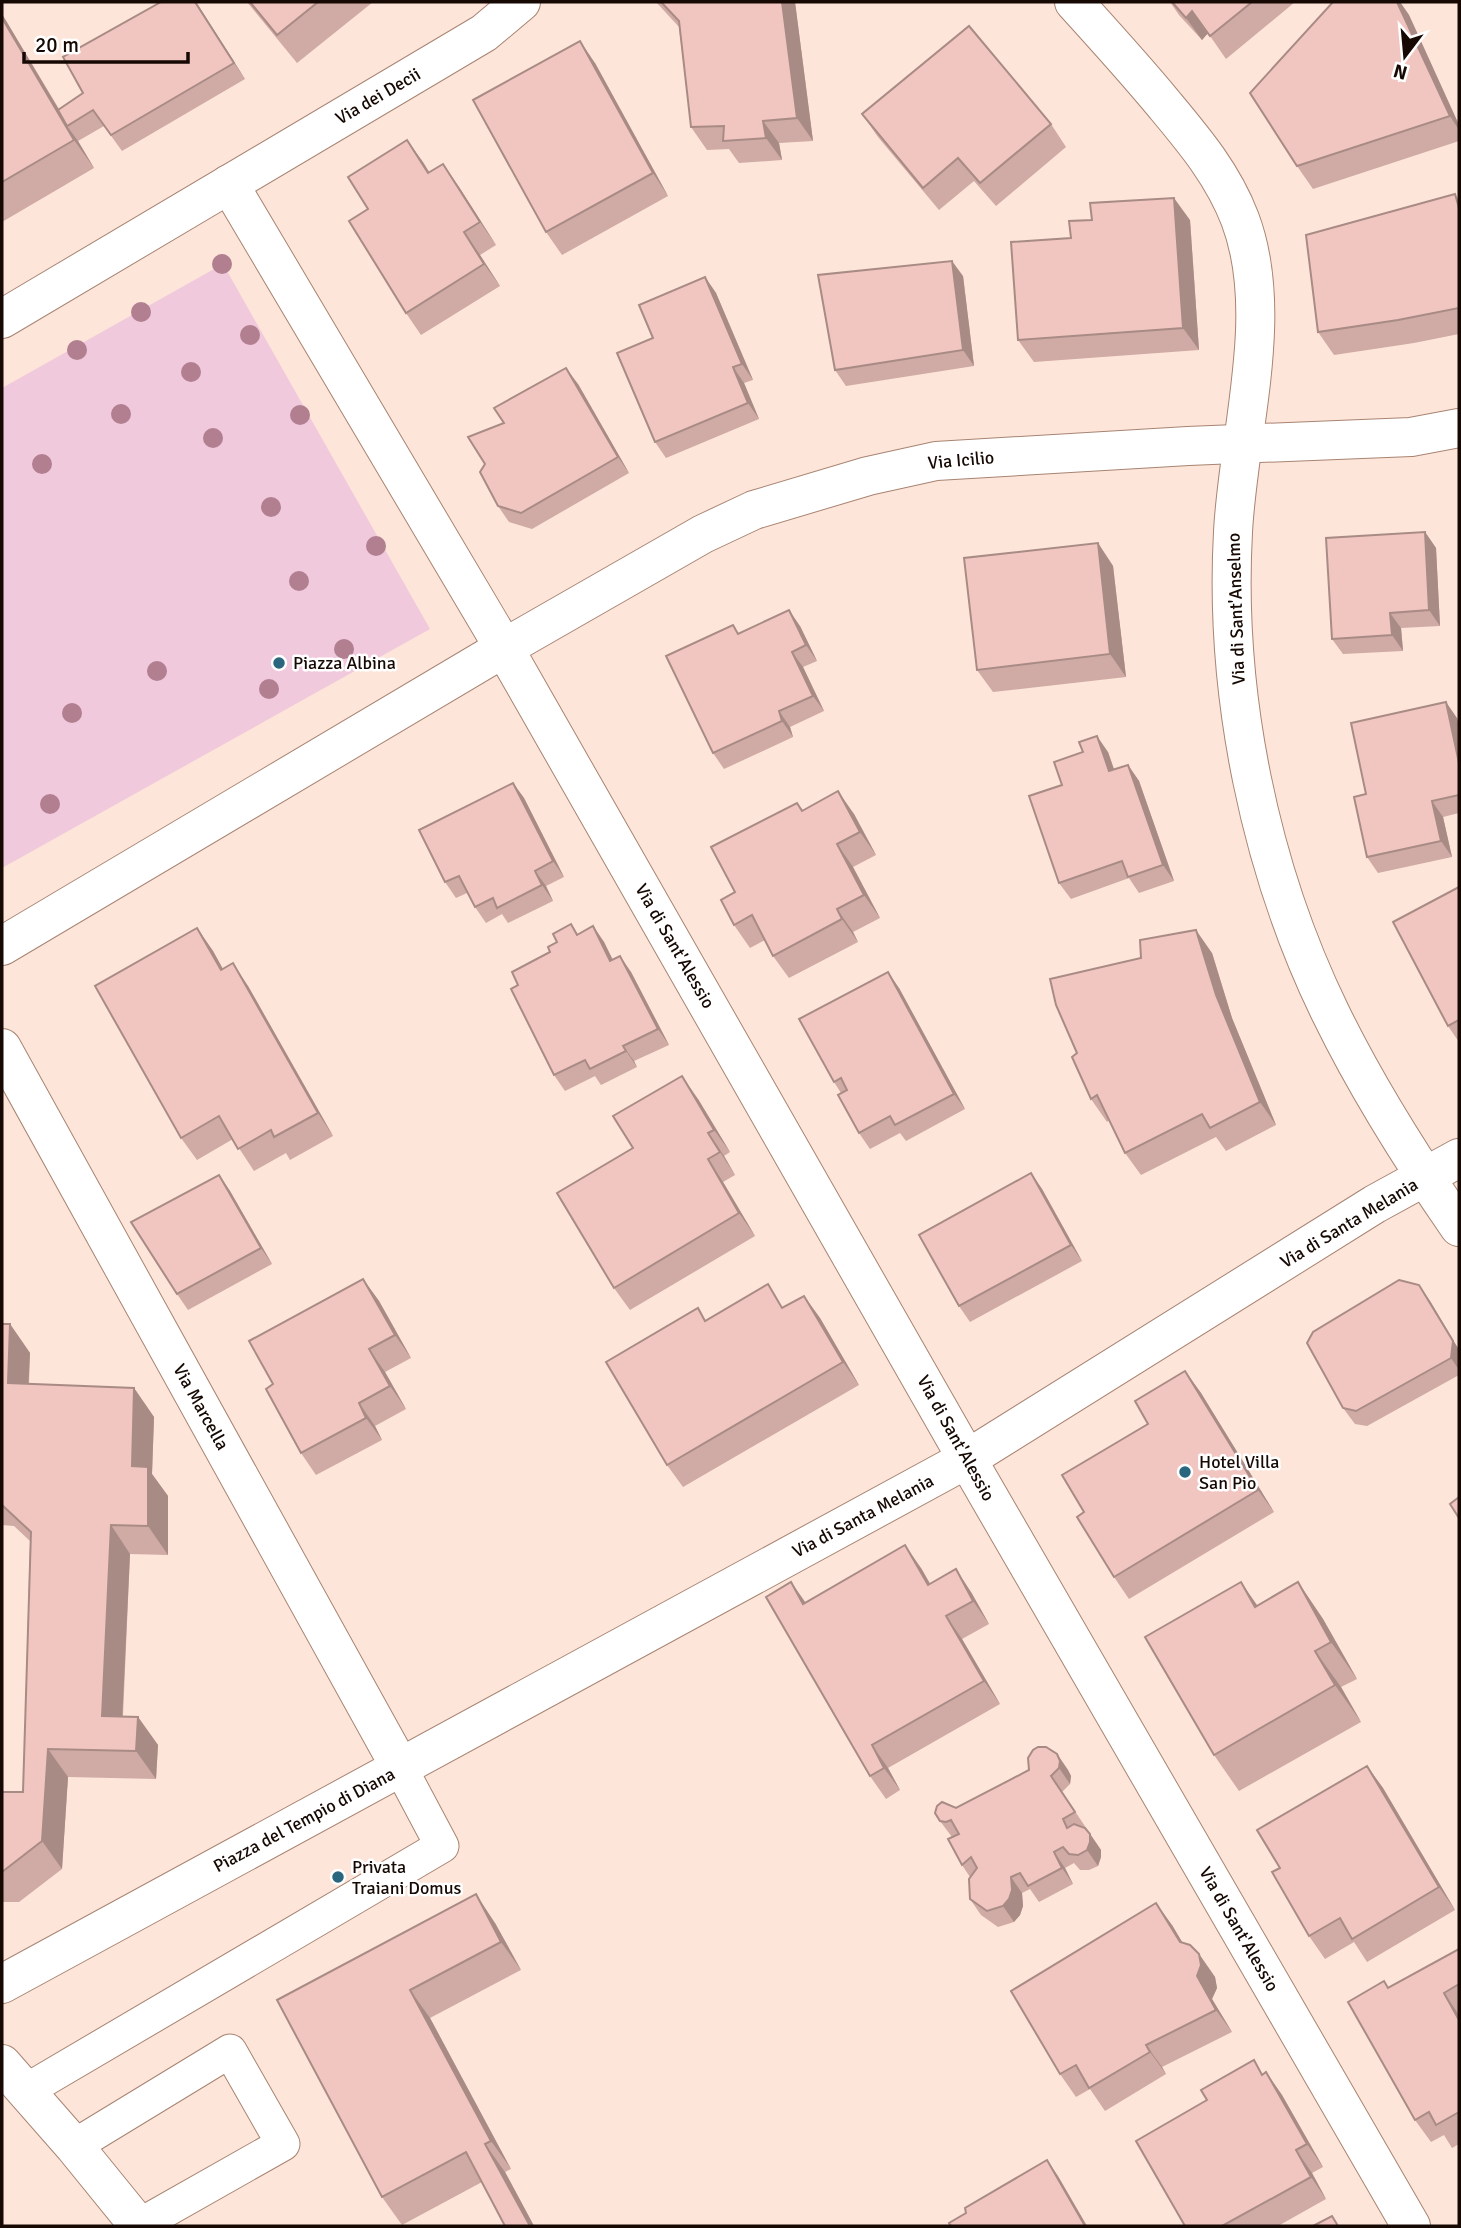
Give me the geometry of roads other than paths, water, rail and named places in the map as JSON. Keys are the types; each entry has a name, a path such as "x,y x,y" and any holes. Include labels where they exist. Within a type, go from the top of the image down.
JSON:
{"street":[{"name":"Via dei Decii","path":"229,184 485,33 521,2"},
{"name":"Via di Sant'Anselmo","path":"1074,2 1192,136 1217,173 1240,220 1251,259 1255,319 1233,534 1235,648 1245,744 1264,830 1296,929 1331,1015 1373,1093 1459,1227"},
{"path":"2,318 229,184 505,648 2,946"},
{"name":"Via Icilio","path":"505,648 703,534 754,510 868,476 936,461 1188,446 1242,446 1411,437 1459,428"},
{"name":"Via di Sant'Alessio","path":"505,648 967,1459 1411,2226"},
{"name":"Via Marcella","path":"2,1048 400,1767"},
{"name":"Via di Santa Melania","path":"400,1767 967,1459 1375,1204 1459,1158"},
{"name":"Piazza del Tempio di Diana","path":"2,1984 400,1767"},
{"name":"Piazza del Tempio di Diana","path":"14,2077 138,2226"}],"lane":[{"name":"Piazza del Tempio di Diana","path":"14,2077 442,1846 400,1767"},
{"name":"Piazza del Tempio di Diana","path":"74,2146 230,2051 283,2144 138,2226"}],"place":[{"name":"Piazza Albina","path":"279,663"},
{"name":"Hotel Villa San Pio","path":"1185,1472"},
{"name":"Privata Traiani Domus","path":"338,1877"}]}
